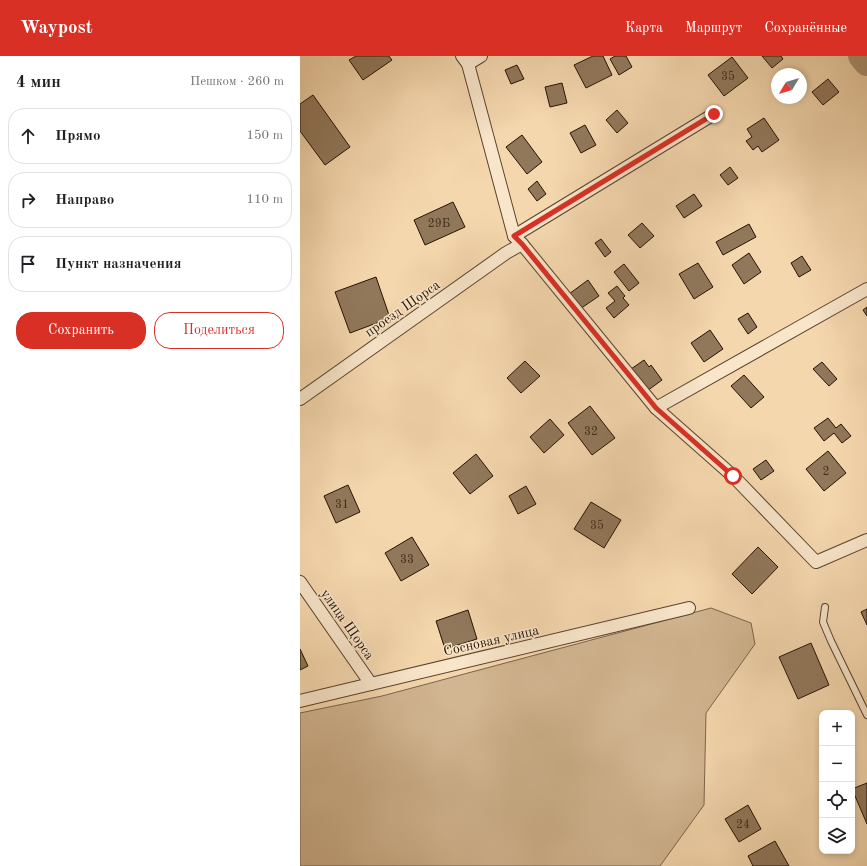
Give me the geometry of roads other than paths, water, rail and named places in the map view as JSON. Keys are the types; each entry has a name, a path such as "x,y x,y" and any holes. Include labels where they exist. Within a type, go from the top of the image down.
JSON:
{"street":[{"path":"481,56 465,60 518,240 656,408 733,476 816,562 867,540"},
{"name":"проезд Щорса","path":"300,399 506,253 518,240 714,114"},
{"path":"656,408 867,289"},
{"name":"улица Щорса","path":"300,582 371,684"},
{"name":"Сосновая улица","path":"300,702 689,608"}],"lane":[{"path":"825,607 823,622 867,715"}],"waterway":[{"path":"861,56 867,63"}]}
